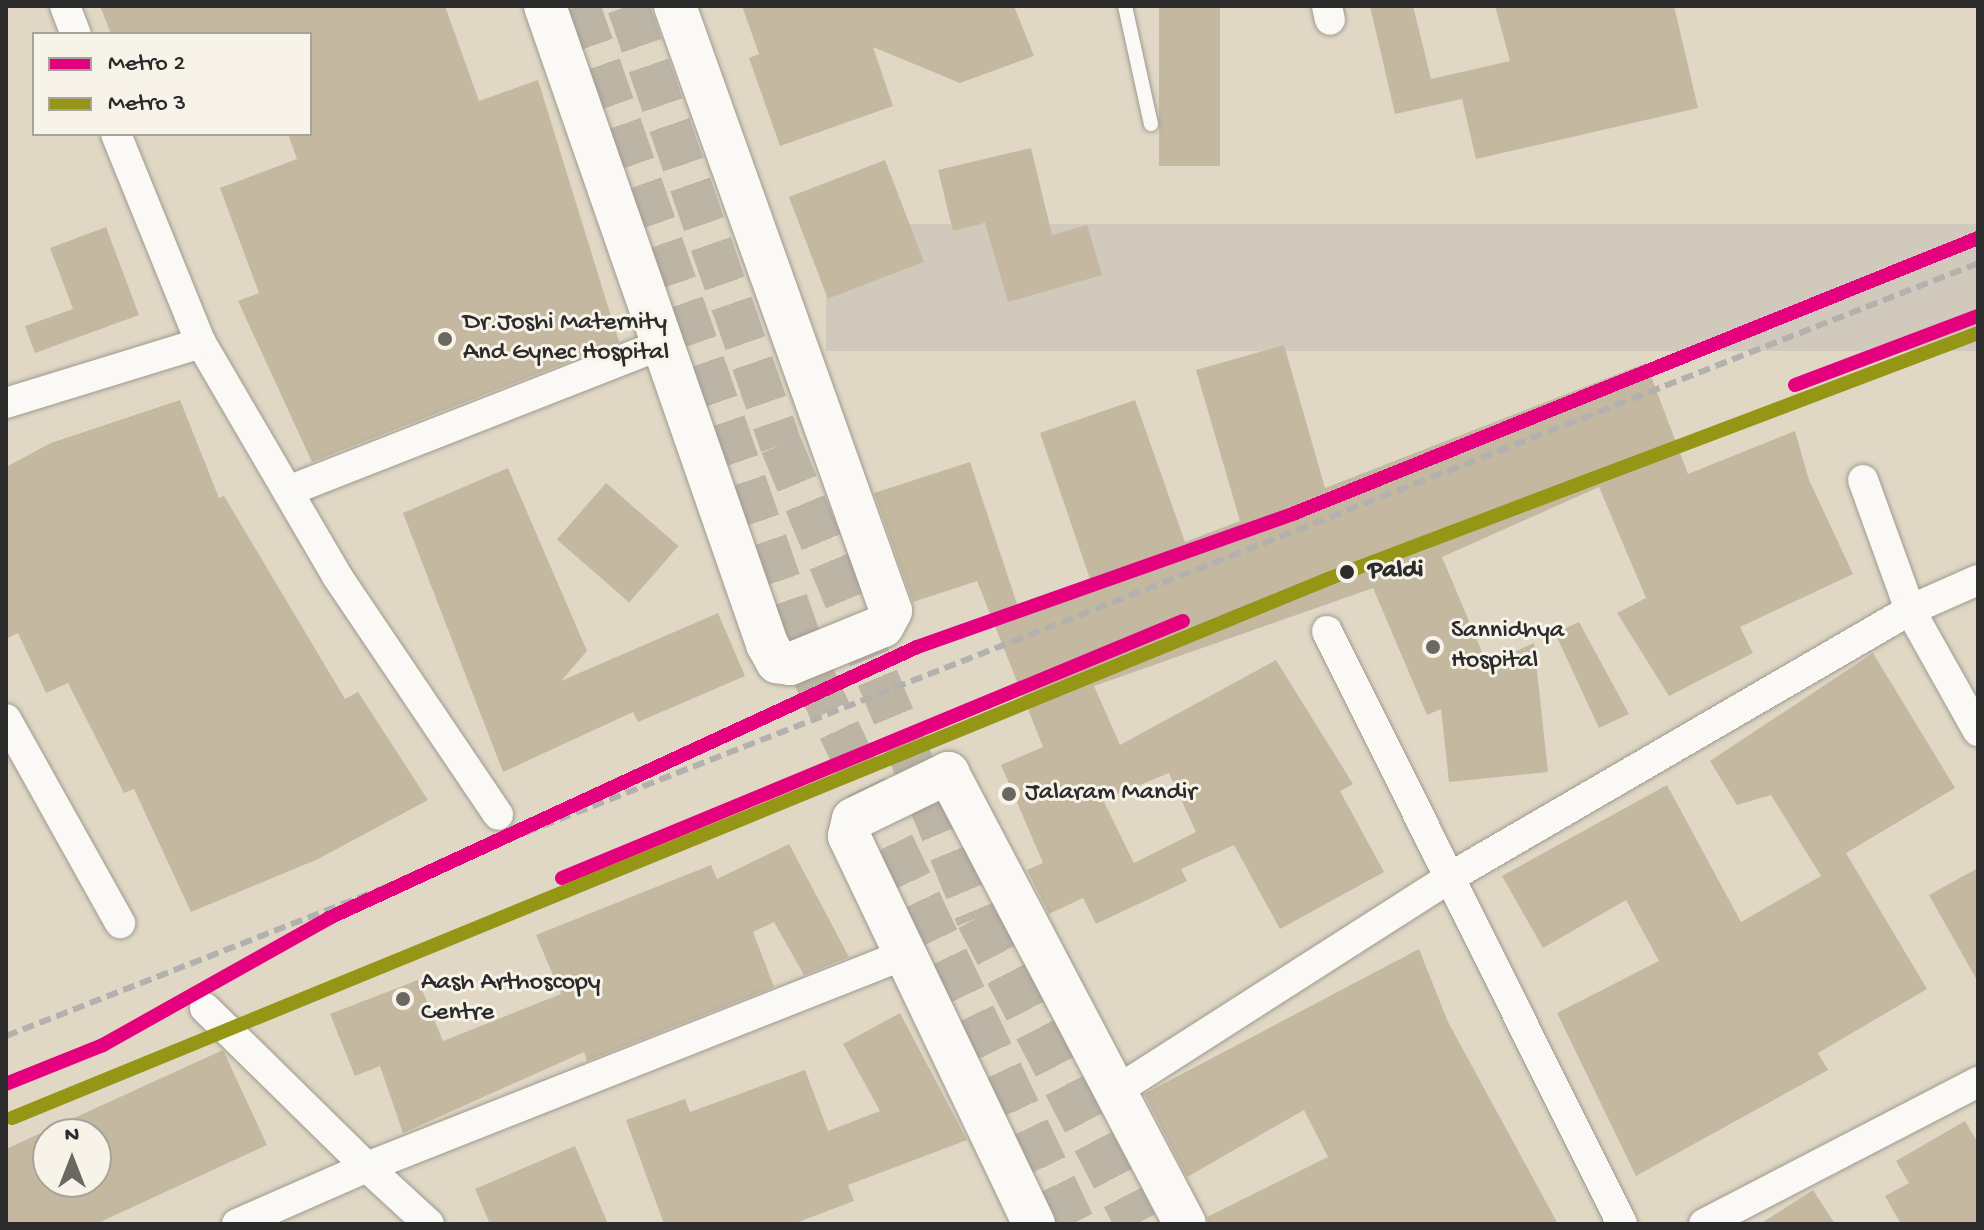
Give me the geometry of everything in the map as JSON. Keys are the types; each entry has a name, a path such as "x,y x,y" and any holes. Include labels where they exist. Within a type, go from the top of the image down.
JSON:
{"street":[{"path":"65,6 75,32"},
{"path":"545,6 660,345 774,659 790,664 888,622 891,611 675,6"},
{"path":"117,136 201,343 418,703 498,815"},
{"path":"6,403 201,343"},
{"path":"288,491 660,345"},
{"path":"1863,480 1910,610 1978,731"},
{"path":"1113,1093 1447,879 1910,610 1978,580"},
{"path":"1327,631 1447,879 1622,1224"},
{"path":"6,719 120,923"},
{"path":"1034,1224 901,956 848,829 853,819 949,773 1113,1093 1185,1224"},
{"path":"237,1224 367,1167 901,956"},
{"path":"205,1008 429,1224"},
{"path":"1704,1224 1978,1082"}],"lane":[{"path":"1125,6 1151,124"}],"shaded area":[{"path":"826,224 1978,224 1978,351 826,351"}],"building":[{"path":"100,6 445,6 479,101 538,80 619,342 312,462 238,301 259,293 220,188 297,159 289,136 312,136 312,32 110,32"},
{"path":"742,6 1014,6 1034,56 960,83 873,47 893,106 780,146 749,58 759,54"},
{"path":"1159,6 1220,6 1220,166 1159,166"},
{"path":"1370,6 1413,6 1431,79 1510,61 1495,6 1674,6 1698,108 1476,159 1462,99 1395,114"},
{"path":"1031,148 1052,235 1087,225 1102,275 1008,302 985,223 953,231 938,170"},
{"path":"885,160 924,262 828,299 789,197"},
{"path":"106,227 139,315 35,353 25,326 73,309 50,248"},
{"path":"1284,345 1325,488 1646,363 1688,474 1795,431 1809,480 1853,574 1740,627 1753,653 1669,696 1617,613 1646,598 1599,487 1442,557 1487,664 1534,643 1548,772 1449,782 1441,709 1427,715 1373,588 1094,686 1120,745 1276,660 1353,784 1340,791 1384,872 1280,929 1234,845 1181,869 1187,881 1096,924 1083,898 1049,914 1027,870 1043,863 1001,765 1043,747 977,581 913,602 874,493 970,462 1018,607 1090,579 1040,433 1135,400 1185,542 1240,521 1196,370","holes":["1169,773 1196,832 1134,863 1103,800"]},
{"path":"180,400 219,498 224,496 345,699 358,692 428,800 318,859 191,912 134,789 124,793 68,683 46,693 18,633 6,639 6,467 51,443"},
{"path":"508,468 587,651 561,681 718,613 745,676 638,722 633,712 503,772 403,513"},
{"path":"606,483 678,546 629,603 557,540"},
{"path":"1579,622 1629,714 1599,728 1555,633"},
{"path":"1873,653 1955,788 1846,853 1927,989 1818,1053 1828,1070 1636,1176 1557,1013 1659,961 1626,900 1543,948 1502,876 1667,785 1741,922 1821,876 1771,795 1737,805 1710,761"},
{"path":"789,844 849,957 804,975 774,922 753,932 774,987 587,1061 584,1052 403,1133 380,1066 355,1076 330,1014 418,980 443,1041 561,994 536,935 711,865 717,879"},
{"path":"1978,868 1978,982 1929,895"},
{"path":"1419,949 1448,1022 1558,1224 1209,1224 1207,1217 1328,1157 1304,1110 1187,1177 1144,1094"},
{"path":"900,1013 967,1140 848,1185 854,1201 793,1224 664,1224 626,1120 685,1099 690,1112 805,1070 828,1131 880,1111 843,1044"},
{"path":"223,1050 267,1145 96,1224 6,1224 6,1149 32,1137 32,1198 112,1198 112,1118 74,1118"},
{"path":"1965,1121 1978,1143 1978,1224 1901,1224 1885,1196 1909,1183 1896,1161"},
{"path":"575,1146 608,1224 490,1224 475,1189"},
{"path":"1813,1190 1835,1224 1760,1224"}],"tunnel":[{"path":"579,6 812,673 1074,1224"},
{"path":"628,6 781,445 977,918 1136,1224"}],"railway":[{"path":"6,1036 1978,263"}],"metro line":[{"name":"2","path":"6,1084 103,1045 329,918 917,647 1295,513 1978,238"},
{"name":"2","path":"1795,385 1978,316"},
{"name":"3","path":"12,1118 1328,579 1978,333"},
{"name":"2","path":"562,878 1183,621"}],"place":[{"name":"Dr.Joshi Maternity And Gynec Hospital","path":"445,339"},
{"name":"Paldi","path":"1347,572"},
{"name":"Sannidhya Hospital","path":"1433,647"},
{"name":"Jalaram Mandir","path":"1009,794"},
{"name":"Aash Arthoscopy Centre","path":"403,999"}]}
